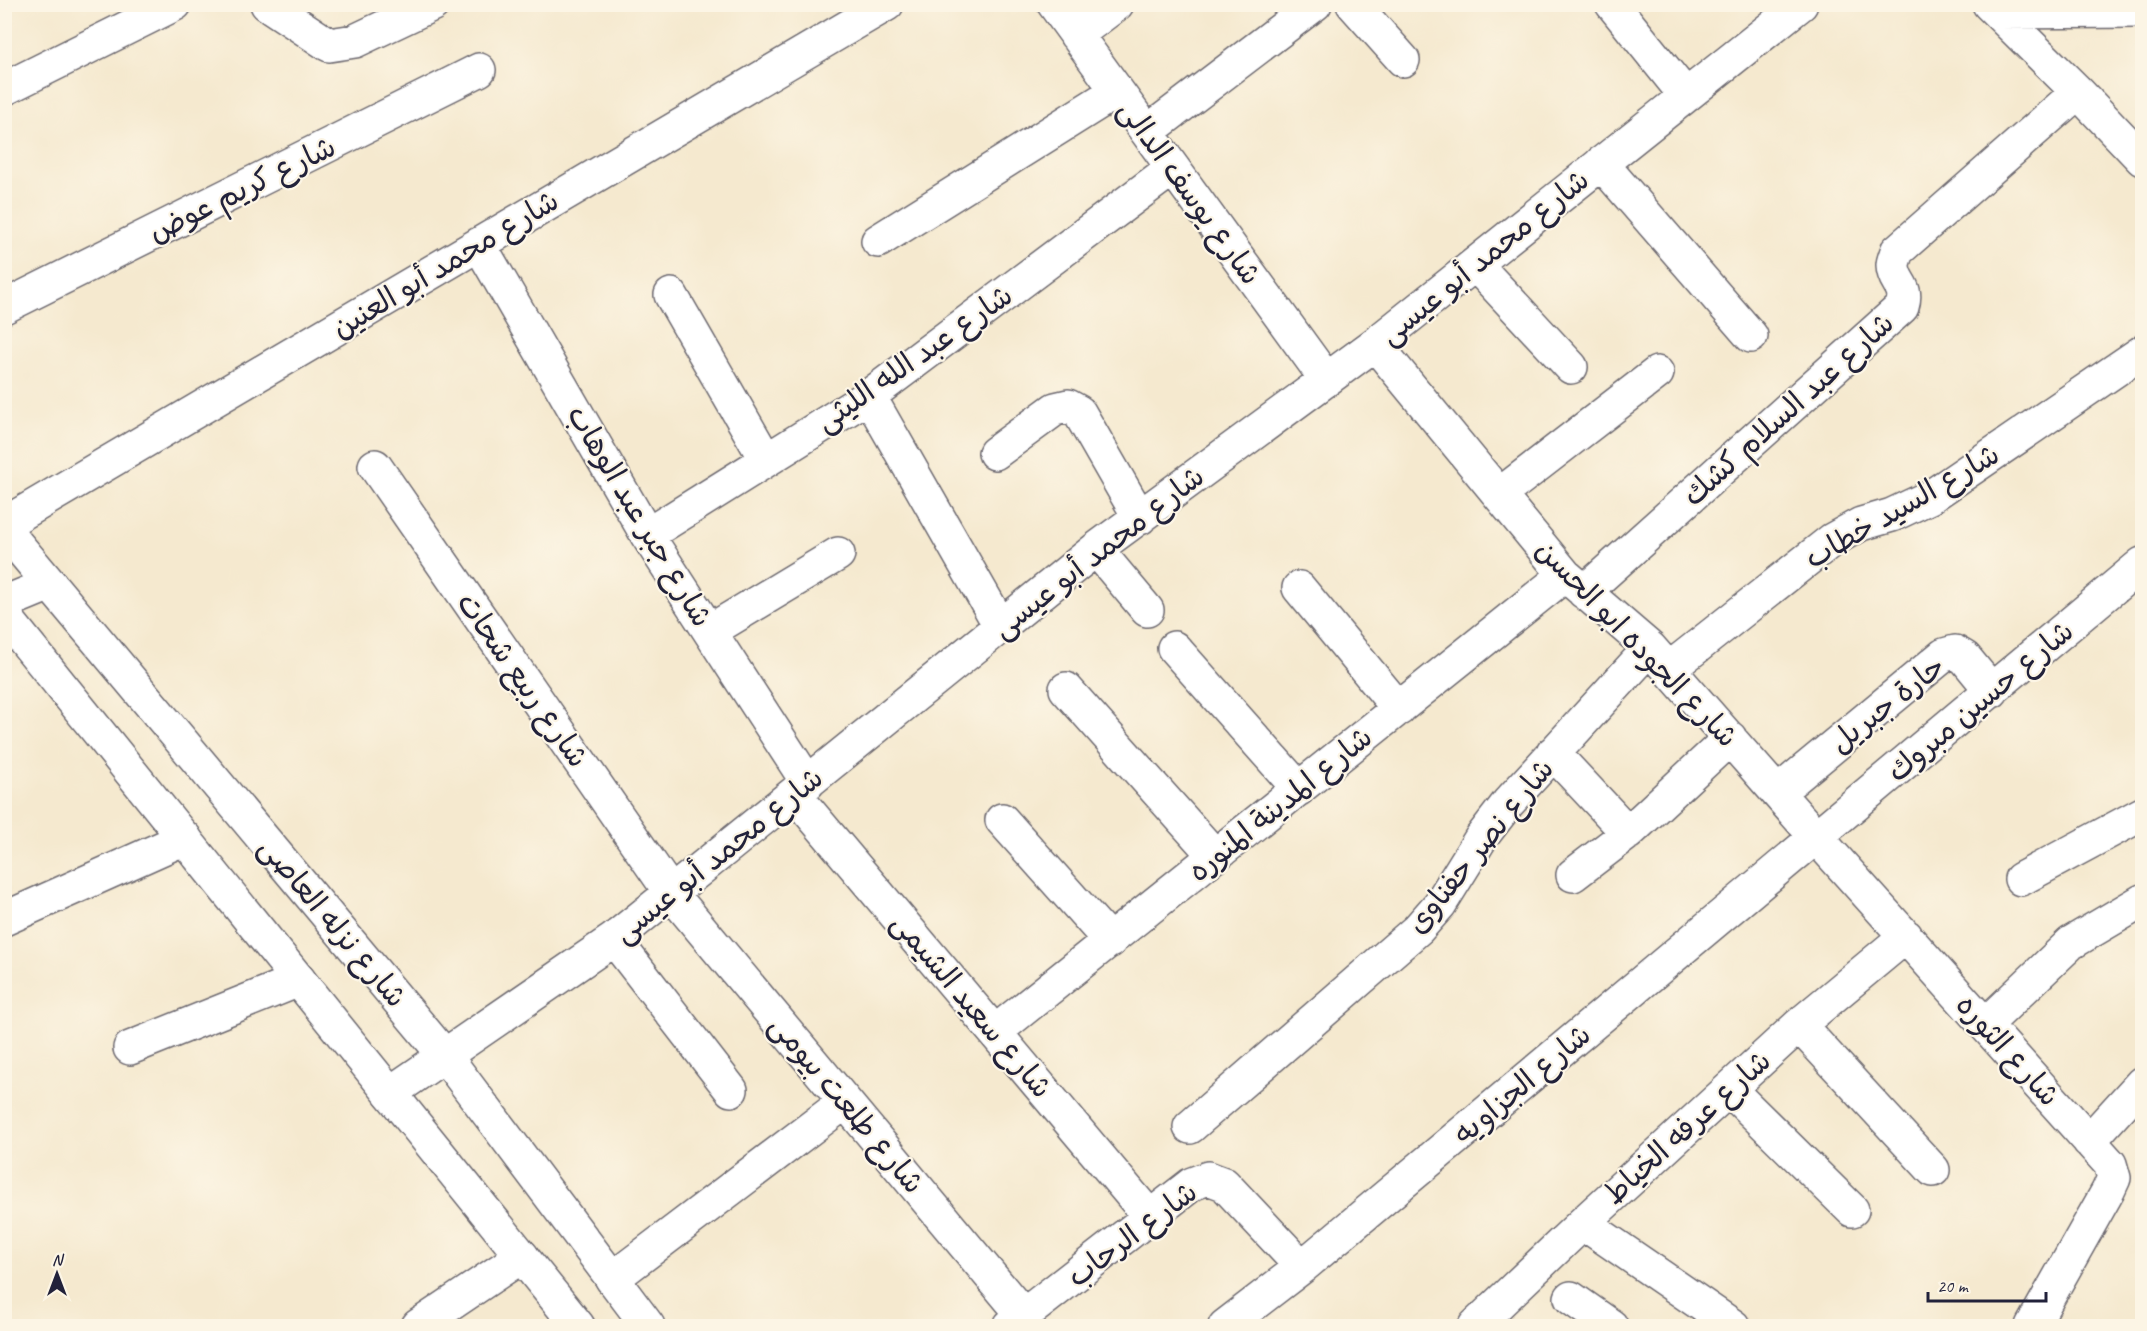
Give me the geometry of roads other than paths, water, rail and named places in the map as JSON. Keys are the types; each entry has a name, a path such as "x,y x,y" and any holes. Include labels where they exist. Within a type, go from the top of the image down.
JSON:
{"street":[{"path":"4,88 175,4"},
{"path":"267,4 329,45 355,41 433,4"},
{"name":"شارع محمد أبو العنين","path":"4,526 887,4"},
{"name":"شارع يوسف الدالى","path":"1054,4 1326,379"},
{"path":"1076,35 1118,4"},
{"path":"1147,132 1315,4"},
{"path":"1353,4 1403,60"},
{"path":"1612,4 1686,96"},
{"name":"شارع محمد أبو عيسى","path":"390,1093 614,939 1096,549 1375,344 1801,4"},
{"path":"1993,8 2142,11"},
{"path":"1993,8 2142,159"},
{"name":"شارع كريم عوض","path":"4,307 479,70"},
{"path":"878,241 1117,91"},
{"name":"شارع عبد السلام كشك","path":"1575,584 1902,307 1905,297 1903,287 1896,278 1893,264 1897,251 2078,92"},
{"path":"1601,163 1751,336"},
{"name":"شارع عبد الله الليثى","path":"647,535 869,396 1173,168"},
{"name":"شارع جبر عبد الوهاب","path":"479,244 647,535 710,631 801,789"},
{"path":"1475,264 1571,367"},
{"path":"670,296 766,460"},
{"name":"شارع الجوده ابو الحسن","path":"1375,344 1575,584 1660,658 1906,936"},
{"name":"شارع السيد خطاب","path":"1660,658 1832,540 1861,524 1893,514 1930,497 2142,352"},
{"path":"1499,495 1657,373"},
{"path":"869,396 1001,627"},
{"path":"995,453 1055,409 1068,406 1079,412 1140,518"},
{"name":"شارع ربيع شحات","path":"375,466 671,893"},
{"name":"شارع نزله العاصى","path":"4,526 445,1056 648,1326"},
{"path":"1096,549 1147,610"},
{"path":"710,631 838,554"},
{"name":"شارع حسين مبروك","path":"1817,838 2142,564"},
{"path":"4,603 50,584"},
{"name":"شارع المدينة المنوره","path":"995,1032 1399,708 1575,584"},
{"path":"1299,588 1399,708"},
{"name":"شارع نزله العاصى","path":"4,615 578,1326"},
{"path":"1174,648 1299,789"},
{"name":"حارة جبريل","path":"1778,792 1944,655 1955,652 1965,658 1992,691"},
{"name":"شارع نصر حفناوى","path":"1190,1127 1418,929 1440,904 1481,838 1508,803 1553,753 1660,658"},
{"path":"1066,689 1215,856"},
{"path":"1573,875 1628,833 1730,738"},
{"path":"1553,753 1628,833"},
{"name":"شارع سعيد الشيمى","path":"801,789 995,1032 1150,1216"},
{"path":"2021,879 2142,814"},
{"path":"1002,820 1110,941"},
{"path":"4,919 185,838"},
{"name":"شارع الجزاويه","path":"1225,1326 1302,1267 1817,838"},
{"name":"شارع طلعت بيومى","path":"671,893 845,1102 1017,1321"},
{"path":"1985,1024 2071,943 2142,901"},
{"name":"شارع الثوره","path":"1906,936 2100,1152"},
{"name":"شارع عرفه الخياط","path":"1475,1326 1583,1222 1799,1025 1906,936"},
{"path":"614,939 731,1090"},
{"path":"130,1048 299,980"},
{"path":"1799,1025 1933,1170"},
{"path":"2032,1326 2114,1178 2100,1152 2142,1083"},
{"path":"1729,1089 1852,1210"},
{"path":"612,1279 845,1102"},
{"name":"شارع الرحاب","path":"1017,1321 1192,1184 1208,1178 1224,1184 1302,1267"},
{"path":"1583,1222 1733,1326"},
{"path":"418,1326 522,1256"},
{"path":"1571,1298 1611,1326"}]}
